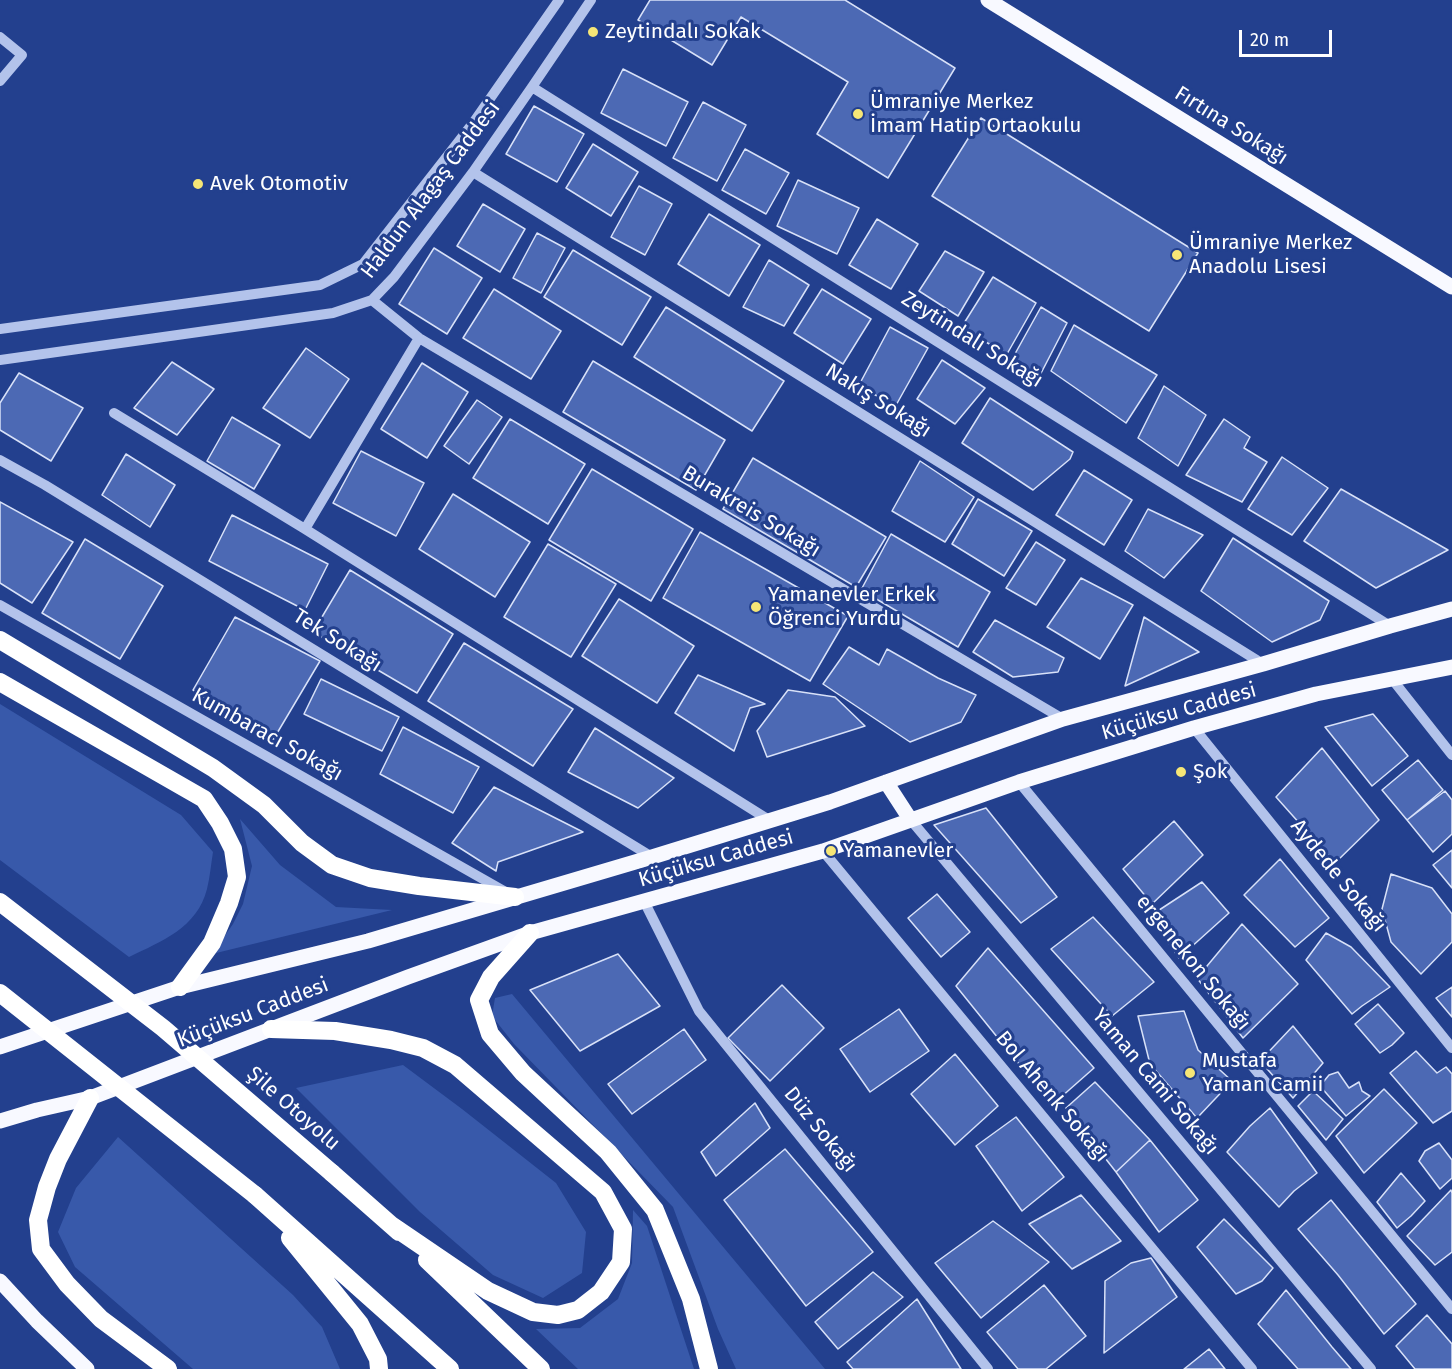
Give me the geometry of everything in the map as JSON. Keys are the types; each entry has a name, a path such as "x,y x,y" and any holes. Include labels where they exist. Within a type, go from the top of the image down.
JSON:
{"highway":[{"path":"0,640 213,768 264,805 302,843 332,865 370,878 515,897"},
{"path":"0,682 204,799 220,824 233,849 237,877 212,943 180,987"},
{"name":"Şile Otoyolu","path":"0,902 163,1028 332,1173 391,1224 541,1369"},
{"path":"530,933 490,977 479,1000 490,1034 523,1073 608,1152 655,1210 691,1299 709,1369"},
{"path":"0,993 255,1195 450,1369"},
{"path":"271,1029 335,1031 391,1040 423,1048 455,1065 603,1192 623,1229 621,1262 601,1292 578,1310 558,1315 533,1312 488,1291 391,1224"},
{"path":"90,1098 58,1159 47,1187 38,1220 41,1249 67,1284 101,1319 168,1369"},
{"path":"255,1195 360,1324 378,1359 379,1369"}],"main road":[{"name":"Fırtına Sokağı","path":"988,0 1452,287"},
{"name":"Küçüksu Caddesi","path":"0,1047 180,987 368,941 652,857 830,802 1063,719 1452,609"},
{"name":"Küçüksu Caddesi","path":"0,1121 90,1098 530,933 823,851 1019,782 1194,728 1316,694 1452,667"},
{"path":"885,782 910,819"},
{"path":"0,1281 37,1321 87,1369"}],"street":[{"name":"Haldun Alagaş Caddesi","path":"0,329 320,285 363,264 473,123 558,0"},
{"name":"Haldun Alagaş Caddesi","path":"0,360 333,313 372,300 394,277 473,171 591,0"},
{"path":"0,37 22,55 0,81"},
{"name":"Zeytindalı Sokağı","path":"532,87 1390,626"},
{"name":"Nakış Sokağı","path":"473,171 1263,664"},
{"name":"Burakreis Sokağı","path":"372,300 419,338 1063,719"},
{"path":"305,529 419,338"},
{"path":"114,413 305,529 769,820"},
{"name":"Tek Sokağı","path":"0,460 55,491 652,857"},
{"name":"Kumbaracı Sokağı","path":"0,605 515,897"},
{"path":"1392,679 1452,755"},
{"name":"Aydede Sokağı","path":"1194,728 1452,1048"},
{"name":"ergenekon Sokağı","path":"1019,782 1452,1309"},
{"name":"Yaman Cami Sokağı","path":"910,819 1371,1369"},
{"name":"Bol Ahenk Sokağı","path":"823,851 1252,1369"},
{"name":"Düz Sokağı","path":"644,901 699,1011 988,1369"}],"shaded area":[{"path":"0,704 181,815 213,852 208,884 202,902 195,914 177,932 129,957 0,860"},
{"path":"240,819 280,865 336,907 392,910 212,954 233,924 243,904 252,866"},
{"path":"512,994 825,1369 736,1369 718,1329 673,1207 514,1044 492,1016 495,998"},
{"path":"403,1065 556,1183 586,1232 582,1273 543,1298 493,1275 420,1212 296,1088"},
{"path":"118,1137 293,1295 322,1327 340,1369 193,1369 75,1267 58,1232 76,1188"},
{"path":"633,1210 647,1226 694,1369 578,1369 536,1329 580,1328 618,1299 632,1263"}],"building":[{"path":"650,0 845,0 955,68 888,178 817,134 848,82 741,17 712,65 638,20"},
{"path":"623,69 688,102 666,146 601,113"},
{"path":"703,102 746,125 717,181 673,158"},
{"path":"534,106 584,134 557,182 506,154"},
{"path":"981,118 1198,253 1149,331 932,196"},
{"path":"593,144 638,172 611,216 566,188"},
{"path":"745,149 789,173 766,214 722,190"},
{"path":"798,180 859,208 837,254 777,226"},
{"path":"639,186 672,204 645,255 611,237"},
{"path":"483,204 525,229 500,272 457,246"},
{"path":"709,214 760,245 729,296 678,264"},
{"path":"877,219 918,244 891,289 849,265"},
{"path":"537,233 565,248 541,293 513,278"},
{"path":"434,248 482,278 447,334 399,304"},
{"path":"573,250 651,297 622,345 544,297"},
{"path":"945,251 984,272 958,316 919,291"},
{"path":"769,260 809,285 784,326 743,307"},
{"path":"993,277 1036,303 1007,354 961,328"},
{"path":"494,289 561,331 531,379 463,338"},
{"path":"822,289 871,319 843,364 794,333"},
{"path":"666,307 784,381 752,431 634,357"},
{"path":"1041,307 1067,323 1038,379 1011,361"},
{"path":"1074,325 1157,375 1126,423 1051,371"},
{"path":"890,327 928,348 895,407 859,385"},
{"path":"306,348 349,379 310,438 263,408"},
{"path":"942,360 985,388 955,424 917,399"},
{"path":"593,361 725,440 696,490 563,412"},
{"path":"172,362 214,389 177,435 134,408"},
{"path":"422,363 468,392 427,458 381,429"},
{"path":"19,373 83,408 51,461 0,430 0,403"},
{"path":"1164,386 1206,415 1178,466 1138,438"},
{"path":"990,398 1073,452 1070,459 1033,490 962,443"},
{"path":"477,400 502,417 469,464 444,446"},
{"path":"232,417 280,445 254,489 207,461"},
{"path":"510,419 585,464 548,524 473,478"},
{"path":"1224,419 1250,437 1244,448 1267,462 1242,502 1186,475"},
{"path":"361,451 424,483 396,536 333,503"},
{"path":"126,454 175,485 150,527 102,495"},
{"path":"1282,457 1328,488 1292,535 1248,509"},
{"path":"753,458 886,537 856,587 723,509"},
{"path":"920,461 974,497 945,542 892,511"},
{"path":"592,469 693,529 651,601 549,540"},
{"path":"1084,470 1132,500 1104,545 1056,515"},
{"path":"1341,489 1448,550 1376,588 1304,541"},
{"path":"453,494 530,542 495,597 419,549"},
{"path":"978,499 1032,531 1004,576 952,544"},
{"path":"0,502 73,542 32,603 0,583"},
{"path":"1148,509 1203,535 1164,578 1125,551"},
{"path":"232,515 328,564 305,610 209,561"},
{"path":"700,532 848,616 810,681 663,598"},
{"path":"891,534 990,592 958,647 861,590"},
{"path":"1233,538 1329,601 1320,620 1272,642 1201,591"},
{"path":"85,539 163,586 120,659 42,613"},
{"path":"1036,542 1065,560 1036,605 1006,588"},
{"path":"548,544 616,584 571,657 504,617"},
{"path":"350,570 453,634 417,693 313,632"},
{"path":"1081,578 1133,605 1100,659 1047,627"},
{"path":"619,599 694,646 657,703 582,656"},
{"path":"235,617 320,661 273,740 193,690"},
{"path":"1144,617 1199,652 1125,686"},
{"path":"995,620 1064,658 1058,672 1013,677 973,652"},
{"path":"464,643 573,709 533,766 428,701"},
{"path":"849,647 879,665 887,649 938,678 976,695 961,722 910,742 823,684"},
{"path":"698,675 765,704 750,708 734,751 675,713"},
{"path":"321,679 399,717 382,751 304,714"},
{"path":"788,690 835,697 865,726 767,757 757,731"},
{"path":"1373,714 1408,756 1372,786 1325,727"},
{"path":"403,727 479,767 453,813 380,774"},
{"path":"595,728 674,778 638,808 568,772"},
{"path":"1322,748 1379,820 1335,863 1276,797"},
{"path":"1418,760 1443,790 1407,820 1382,790"},
{"path":"494,787 583,832 498,862 496,871 452,843"},
{"path":"1445,791 1452,800 1452,834 1433,852 1407,820"},
{"path":"986,808 1057,897 1021,923 934,825"},
{"path":"1174,821 1203,855 1152,904 1123,869"},
{"path":"1452,850 1452,888 1433,865"},
{"path":"1280,859 1329,918 1295,947 1244,895"},
{"path":"1391,874 1432,888 1452,914 1452,942 1421,974 1391,942 1382,909"},
{"path":"1202,882 1229,913 1179,958 1150,916"},
{"path":"937,894 970,932 941,957 908,918"},
{"path":"1093,917 1154,982 1112,1016 1051,949"},
{"path":"1242,924 1298,984 1243,1038 1197,978"},
{"path":"1326,933 1351,947 1390,987 1352,1014 1306,960"},
{"path":"988,948 1094,1068 1052,1105 956,986"},
{"path":"618,954 660,1006 580,1051 530,990"},
{"path":"782,985 824,1028 770,1081 728,1038"},
{"path":"1452,987 1452,1017 1436,998"},
{"path":"1378,1004 1404,1033 1380,1053 1355,1024"},
{"path":"899,1009 929,1051 870,1092 840,1049"},
{"name":"Mustafa Yaman Camii","path":"1184,1011 1198,1050 1232,1081 1197,1118 1150,1064 1138,1016"},
{"path":"1293,1026 1323,1063 1293,1098 1260,1061"},
{"path":"684,1029 706,1060 632,1114 608,1084"},
{"path":"1416,1051 1437,1073 1446,1067 1452,1074 1452,1111 1433,1123 1390,1073"},
{"path":"955,1054 998,1106 955,1145 911,1094"},
{"path":"1338,1072 1349,1088 1359,1082 1362,1091 1370,1096 1346,1116 1320,1086 1329,1075"},
{"path":"1095,1082 1150,1140 1116,1172 1066,1108"},
{"path":"1384,1089 1417,1123 1364,1173 1336,1136"},
{"path":"1313,1091 1343,1119 1326,1140 1298,1106"},
{"path":"755,1103 770,1128 716,1176 701,1152"},
{"path":"1270,1108 1317,1173 1294,1191 1279,1207 1227,1152"},
{"path":"1016,1117 1064,1177 1022,1211 976,1146"},
{"path":"1150,1140 1198,1200 1159,1232 1116,1172"},
{"path":"1439,1143 1452,1160 1452,1178 1440,1189 1419,1161 1425,1151"},
{"path":"785,1149 873,1252 806,1306 724,1200"},
{"path":"1401,1173 1425,1201 1397,1228 1377,1202"},
{"path":"1451,1190 1452,1252 1435,1265 1407,1236"},
{"path":"1081,1195 1121,1241 1072,1269 1029,1224"},
{"path":"1331,1200 1416,1304 1384,1334 1298,1229"},
{"path":"1224,1219 1273,1268 1262,1281 1236,1294 1197,1247"},
{"path":"993,1221 1049,1262 981,1318 935,1263"},
{"path":"1151,1258 1177,1297 1104,1353 1105,1281 1131,1263"},
{"path":"873,1272 903,1297 838,1349 815,1322"},
{"path":"1044,1285 1086,1336 1046,1369 1018,1369 987,1332"},
{"path":"1286,1290 1351,1369 1298,1369 1258,1324"},
{"path":"917,1299 961,1369 853,1369 847,1362"},
{"path":"1427,1315 1452,1344 1452,1369 1415,1369 1396,1346"},
{"path":"1209,1349 1225,1369 1184,1369"}],"place":[{"name":"Zeytindalı Sokak","path":"593,32"},
{"name":"Ümraniye Merkez İmam Hatip Ortaokulu","path":"858,114"},
{"name":"Avek Otomotiv","path":"198,184"},
{"name":"Ümraniye Merkez Anadolu Lisesi","path":"1177,255"},
{"name":"Yamanevler Erkek Öğrenci Yurdu","path":"756,607"},
{"name":"Şok","path":"1181,772"},
{"name":"Yamanevler","path":"831,851"},
{"name":"Mustafa Yaman Camii","path":"1190,1073"}]}
